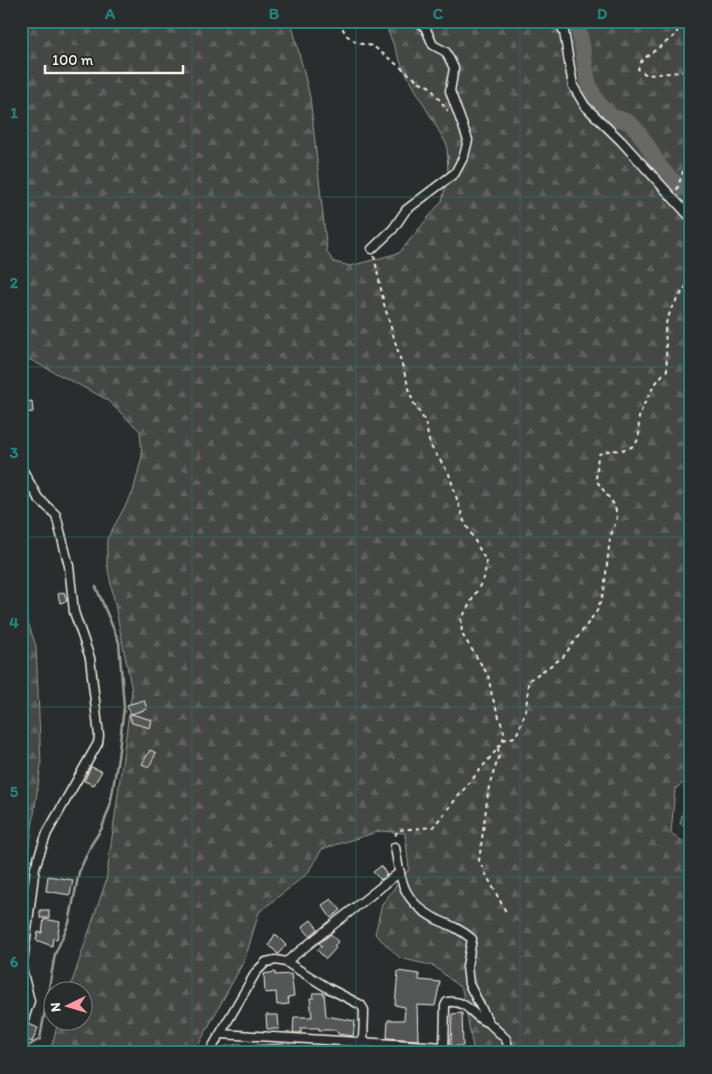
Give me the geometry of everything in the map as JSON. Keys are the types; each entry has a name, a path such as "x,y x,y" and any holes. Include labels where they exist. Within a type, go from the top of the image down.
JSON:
{"street":[{"path":"372,249 393,228 406,210 455,173 464,156 468,140 450,91 454,68 446,52 433,45 425,27 418,21"},
{"path":"559,21 564,32 573,86 585,106 691,218"},
{"path":"21,467 38,498 56,516 69,566 74,612 90,658 99,736 98,743 47,833 35,867 22,969 30,1001 21,1028"},
{"path":"395,847 406,893 416,908 453,926 472,939 467,966 468,980 489,1023 506,1040 510,1053"},
{"path":"286,962 400,872"},
{"path":"209,1053 244,990 261,965 276,960 286,962 364,1007 363,1043"},
{"path":"221,1034 444,1050 445,1006 447,1002 462,1002 483,1022 489,1023"}],"path":[{"path":"339,21 346,35 357,44 373,46 418,81 430,87 452,117"},
{"path":"677,21 677,34 642,60 638,69 647,75 691,71"},
{"path":"674,199 691,146 686,110 691,100"},
{"path":"372,249 384,304 413,402 425,421 430,445 448,474 464,521 486,562 486,576 462,620 462,634 488,675 492,696 504,732 503,740 498,748 433,827 398,830 394,837 395,847"},
{"path":"503,740 515,737 520,728 528,699 528,681 563,657 597,611 604,591 610,538 617,518 615,506 596,480 598,455 603,452 634,446 640,438 639,416 656,381 666,370 665,326 672,307 691,279"},
{"path":"498,748 499,756 489,786 479,861 506,912"}],"green space":[{"path":"21,21 291,21 310,97 327,252 334,262 350,266 399,253 442,201 448,176 447,145 403,68 384,21 691,21 691,777 675,789 671,833 691,847 691,1053 474,1053 462,989 434,966 400,958 375,934 382,904 409,869 405,833 380,831 322,849 307,874 259,912 245,959 194,1053 50,1053 55,1032 92,1032 92,982 72,982 106,881 132,691 107,564 107,539 133,492 142,456 140,431 106,399 21,355"},
{"path":"21,602 36,646 41,764 30,842 21,873"},
{"path":"691,786 691,827 680,824 688,790"}],"building":[{"path":"32,401 33,412 21,413 21,403"},
{"path":"64,592 67,601 60,603 58,594"},
{"path":"144,700 147,709 131,714 152,720 150,728 132,723 127,705"},
{"path":"150,750 156,753 149,767 142,764"},
{"path":"91,767 102,771 94,785 84,781"},
{"path":"381,866 387,875 381,880 373,872"},
{"path":"48,876 73,880 70,895 46,891"},
{"path":"331,899 341,910 331,918 322,905"},
{"path":"40,910 49,910 49,918 40,918"},
{"path":"44,919 60,922 57,939 53,938 52,946 36,940 38,932 42,933"},
{"path":"311,920 318,929 310,936 302,927"},
{"path":"275,934 286,945 278,954 269,945"},
{"path":"331,934 338,942 334,946 336,948 326,959 317,950 322,946 319,943"},
{"path":"398,971 419,974 419,980 440,982 435,1006 417,1005 418,1040 387,1038 388,1020 404,1020 405,1007 395,1005"},
{"path":"275,972 275,975 291,974 294,996 288,997 289,1004 277,1005 276,992 265,993 264,974"},
{"path":"313,993 324,993 326,1016 355,1021 353,1036 338,1034 336,1030 319,1030 319,1028 301,1028 301,1033 293,1033 294,1017 312,1017 310,998 314,998"},
{"path":"462,1013 463,1046 451,1046 452,1014"},
{"path":"266,1015 278,1015 279,1029 267,1029"},
{"path":"29,1024 38,1028 32,1042 23,1038"},
{"path":"241,1044 241,1046 284,1044 284,1053 223,1053 223,1047"},
{"path":"321,1046 339,1048 339,1053 304,1053 303,1048"},
{"path":"386,1049 417,1051 417,1053 386,1053"}],"waterway":[{"path":"573,21 580,36 588,79 599,104 609,115 631,124 639,133 661,169 678,184 691,191"},
{"path":"21,1050 40,1039 55,954 69,923 79,872 91,845 102,828 110,806 118,758 124,707 119,642 96,587"}]}
